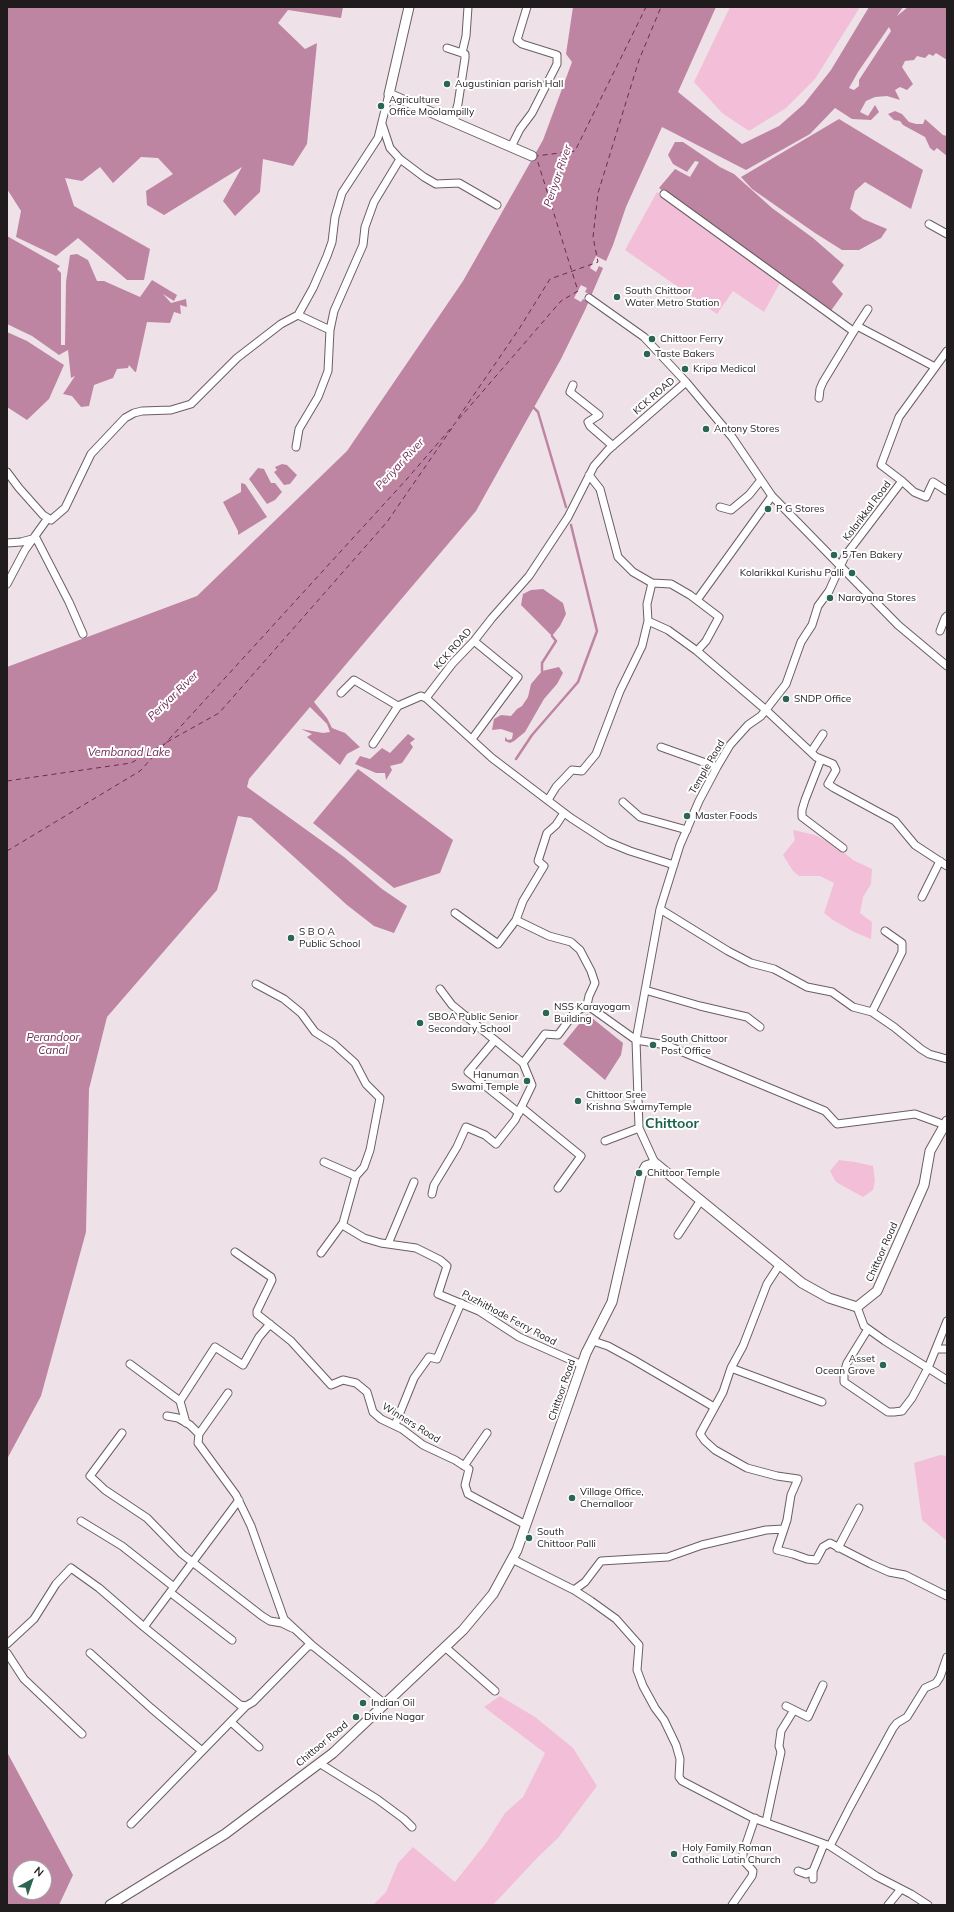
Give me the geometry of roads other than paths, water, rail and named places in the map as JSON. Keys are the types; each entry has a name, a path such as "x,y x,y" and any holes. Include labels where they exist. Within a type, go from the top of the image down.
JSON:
{"main road":[{"path":"409,7 389,94 532,156"},
{"name":"Chittoor Road","path":"857,1307 877,1291 924,1185 930,1151 946,1123"},
{"path":"655,1163 802,1282 829,1298 857,1307"},
{"name":"Chittoor Road","path":"110,1905 226,1834 333,1753 463,1630 493,1594 512,1559 526,1525 582,1366 612,1302 641,1175 646,1166 655,1163"}],"street":[{"path":"462,53 466,36 468,7"},
{"path":"511,147 520,129 532,113 557,64 557,55 522,44 516,40 527,7"},
{"path":"447,48 465,54 458,104 453,122"},
{"path":"7,472 19,488 51,520 59,515 65,508 91,454 125,418 142,411 171,410 191,404 237,358 281,324 298,315 313,288 327,256 332,242 335,217 342,193 378,138 389,94"},
{"path":"382,124 390,148 400,159 436,184 459,183 497,205"},
{"path":"296,447 299,429 304,417 318,396 328,371 330,330 334,311 363,245 365,227 374,202 400,159"},
{"path":"664,194 855,329 935,367"},
{"path":"930,224 947,234"},
{"path":"589,298 644,337 686,382 732,437 772,496 898,625 947,666"},
{"path":"819,398 820,389 823,382 868,309"},
{"path":"298,315 330,330"},
{"name":"Kolarikkal Road","path":"840,567 845,556 902,481 881,465 899,417 947,351"},
{"name":"KCK ROAD","path":"426,698 452,664 474,641 529,576 569,515 594,466 613,446 686,382"},
{"path":"573,385 570,392 599,415 588,422 590,426 613,446"},
{"path":"589,475 600,489 618,557 633,572 652,583 671,584 697,600 719,617 706,641 697,651"},
{"path":"720,507 730,510 748,495 761,480"},
{"path":"902,481 914,492 926,497 932,482 947,491"},
{"path":"697,600 772,496"},
{"path":"7,584 34,537 48,518"},
{"path":"7,543 34,537"},
{"path":"34,537 84,634"},
{"name":"Temple Road","path":"639,1128 636,1040 660,909 680,845 699,801 717,767 734,740 748,725 761,716 786,684 801,642 812,625 818,606 829,591 840,567"},
{"path":"548,800 556,787 572,770 582,771 596,754 617,698 642,646 648,621 647,604 652,583"},
{"path":"940,631 947,616"},
{"path":"648,621 668,630 697,651 766,710 816,757 833,764 836,770 828,784 895,821 915,845 947,866"},
{"path":"472,739 518,677 474,641"},
{"path":"341,692 354,680 398,706"},
{"path":"373,744 398,706 421,696 426,698 497,762 564,813 608,842 630,851 674,865"},
{"path":"811,752 823,734"},
{"path":"661,747 717,767"},
{"path":"821,759 805,800 802,810 802,817 843,848"},
{"path":"622,802 640,817 687,830"},
{"path":"455,913 498,944 516,920 523,901 544,866 538,861 547,833 556,825 564,813"},
{"path":"922,897 940,861"},
{"path":"660,909 728,951 751,963 774,969 807,988 832,992 853,1007 872,1012 894,1026 921,1049 929,1054 947,1059"},
{"path":"516,920 549,936 571,942 580,950 596,983 589,996 588,1005"},
{"path":"872,1012 902,952 902,943 886,931"},
{"path":"256,984 284,999 302,1013 315,1032 334,1044 355,1063 366,1084 380,1098 370,1150 364,1167 356,1176 343,1223 321,1253"},
{"path":"432,1194 434,1185 457,1147 466,1127 485,1135 496,1144 515,1120 532,1085 523,1063 452,1005 440,989"},
{"path":"645,990 700,1006 746,1017 760,1027"},
{"path":"588,1005 636,1040 666,1045 825,1111 838,1124 915,1114 946,1123"},
{"path":"523,1063 545,1034 558,1035 575,1012 588,1005"},
{"path":"495,1040 468,1072 581,1156 558,1188"},
{"path":"605,1142 639,1128 655,1163"},
{"path":"324,1162 356,1176"},
{"path":"388,1244 414,1182"},
{"path":"678,1235 701,1200"},
{"name":"Puzhithode Ferry Road","path":"343,1223 346,1227 364,1238 388,1244 416,1248 445,1263 447,1266 438,1294 479,1311 515,1335 582,1366"},
{"name":"Winners Road","path":"235,1252 271,1277 272,1282 257,1311 260,1316 291,1341 331,1385 343,1380 356,1383 367,1392 373,1412 395,1425 423,1445 464,1466"},
{"path":"780,1264 767,1284 743,1346 731,1368 723,1392 700,1434 709,1445 747,1468 777,1476 798,1478 791,1495 778,1550 807,1559 816,1560 823,1547 830,1543 871,1564 889,1572 905,1575 947,1596"},
{"path":"395,1425 414,1378 430,1357 437,1359 461,1304"},
{"path":"857,1307 861,1320 868,1329 947,1380"},
{"path":"868,1329 847,1363 844,1373 844,1382 888,1412 902,1411 912,1398 928,1368 947,1321"},
{"path":"180,1400 216,1347 243,1365 255,1342 270,1324"},
{"path":"593,1341 608,1346 632,1358 714,1407"},
{"path":"936,1349 947,1349"},
{"path":"130,1364 180,1400 186,1423"},
{"path":"731,1368 822,1402"},
{"path":"228,1393 199,1434 198,1443 239,1500 251,1526 284,1619 313,1646 385,1704"},
{"path":"167,1416 178,1418 199,1434"},
{"path":"122,1433 90,1476 105,1490 147,1518 182,1554 270,1621 282,1623 292,1628"},
{"path":"487,1433 464,1466 469,1469 465,1485 468,1494 526,1525"},
{"path":"144,1627 239,1500"},
{"path":"838,1548 859,1508"},
{"path":"81,1521 122,1546 232,1640"},
{"path":"574,1590 586,1582 601,1561 668,1558 702,1545 766,1530 784,1529"},
{"path":"512,1559 574,1590 616,1619 639,1644 637,1670 643,1686 655,1708 664,1720 676,1745 680,1759 679,1776 682,1782 755,1818 827,1845 876,1876 928,1905"},
{"path":"7,1644 34,1619 56,1584 71,1568 99,1588 144,1627 240,1705 246,1706"},
{"path":"131,1824 246,1706 253,1702 302,1650 308,1646 313,1646"},
{"path":"445,1647 495,1691"},
{"path":"7,1653 19,1673 29,1684 82,1734"},
{"path":"90,1653 202,1752"},
{"path":"798,1871 813,1875 827,1845 850,1807 893,1728 897,1723 907,1717 925,1688 936,1683 940,1677 947,1657"},
{"path":"766,1822 781,1752 779,1746 781,1731 794,1710 786,1706 808,1717 822,1686"},
{"path":"231,1722 259,1747"},
{"path":"319,1763 377,1799 404,1819 412,1827"},
{"path":"732,1905 752,1876 753,1871 743,1860 743,1853 755,1818"},
{"path":"888,1905 901,1889"}],"water":[{"path":"7,7 343,7 341,18 288,10 278,23 305,49 317,43 307,144 293,166 263,159 260,192 235,216 223,201 242,167 164,215 147,205 146,191 173,174 158,158 141,157 113,183 100,167 82,181 65,178 74,206 150,249 144,280 127,280 78,238 56,256 16,237 21,211 7,189"},
{"name":"Vembanad Lake","path":"573,7 716,7 678,92 742,144 779,126 804,104 831,70 869,7 903,7 897,16 908,7 947,7 947,60 936,53 933,56 929,54 925,58 917,56 914,60 905,61 902,67 913,84 907,90 900,87 895,90 900,100 887,96 875,97 866,101 860,112 868,116 875,105 879,112 871,120 852,119 835,108 810,134 746,170 662,127 626,207 613,245 585,310 561,359 476,511 314,702 327,718 332,728 345,733 360,747 347,754 340,765 307,737 312,734 301,729 323,733 330,732 327,724 310,707 249,779 247,787 344,857 382,889 407,906 394,933 374,926 347,905 251,818 238,816 217,890 107,1017 89,1089 86,1232 41,1396 7,1459 7,667 197,596 347,451 463,281 543,140 572,62 566,54","holes":["889,27 891,31 859,80 859,86 854,90 849,88 858,72"]},
{"path":"895,111 902,114 909,122 916,124 923,124 925,119 943,135 947,136 947,156 937,148 934,151 930,148 925,137 903,125 900,121 894,120 888,114"},
{"path":"839,119 923,170 911,209 865,182 855,191 850,209 863,219 887,229 881,238 859,250 842,250 752,189 741,177"},
{"path":"675,142 683,142 720,167 734,174 772,208 813,238 844,265 832,282 843,294 830,312 659,188 675,169 690,177 699,162 695,161 687,172 673,164 668,155"},
{"path":"7,236 60,266 57,269 61,273 61,345 65,345 66,282 70,255 77,254 88,260 97,281 104,281 140,297 152,280 177,295 174,301 163,294 171,303 186,299 187,307 180,305 181,314 174,312 170,323 147,322 136,372 129,365 128,368 117,369 113,378 94,385 89,406 81,407 72,396 63,394 75,376 71,378 68,350 59,355 32,336 7,324"},
{"path":"7,332 27,341 64,365 49,399 27,420 7,407"},
{"path":"282,464 287,465 297,475 290,484 284,485 274,472 277,470 275,467"},
{"path":"258,468 264,469 271,483 275,483 282,492 275,500 267,504 249,479"},
{"path":"241,483 245,484 267,517 238,535 238,531 223,502 241,492"},
{"path":"543,589 563,603 566,614 560,626 552,636 521,605 523,594 531,590"},
{"path":"559,667 563,673 557,684 544,699 525,732 510,743 505,741 505,737 508,740 512,739 513,733 501,729 492,730 494,719 501,715 511,716 522,706 528,697 531,684 542,671"},
{"path":"408,734 415,739 410,743 413,747 402,763 390,766 392,770 386,780 385,773 376,773 355,764 360,756 370,759 382,748 390,753"},
{"path":"358,769 453,840 440,873 394,888 313,823"},
{"path":"587,1014 623,1043 621,1055 605,1080 563,1044"},
{"path":"7,1752 73,1875 59,1905 7,1905"}],"waterway":[{"path":"532,406 538,412 566,507"},
{"path":"516,759 532,735 578,682 597,631 571,525"},
{"path":"542,671 542,663 556,641 552,636"}],"place":[{"name":"Augustinian parish Hall","path":"447,84"},
{"name":"Agriculture Office Moolampilly","path":"381,106"},
{"name":"South Chittoor Water Metro Station","path":"617,297"},
{"name":"Chittoor Ferry","path":"652,339"},
{"name":"Taste Bakers","path":"647,354"},
{"name":"Kripa Medical","path":"685,369"},
{"name":"Antony Stores","path":"706,429"},
{"name":"P G Stores","path":"768,509"},
{"name":"5 Ten Bakery","path":"834,555"},
{"name":"Kolarikkal Kurishu Palli","path":"852,573"},
{"name":"Narayana Stores","path":"830,598"},
{"name":"SNDP Office","path":"786,699"},
{"name":"Master Foods","path":"687,816"},
{"name":"S B O A Public School","path":"291,938"},
{"name":"NSS Karayogam Building","path":"546,1013"},
{"name":"SBOA Public Senior Secondary School","path":"420,1023"},
{"name":"South Chittoor Post Office","path":"653,1045"},
{"name":"Hanuman Swami Temple","path":"527,1081"},
{"name":"Chittoor Sree Krishna SwamyTemple","path":"578,1101"},
{"name":"Chittoor Temple","path":"639,1173"},
{"name":"Asset Ocean Grove","path":"883,1365"},
{"name":"Village Office, Chernalloor","path":"572,1498"},
{"name":"South Chittoor Palli","path":"529,1538"},
{"name":"Indian Oil","path":"363,1703"},
{"name":"Divine Nagar","path":"356,1717"},
{"name":"Holy Family Roman Catholic Latin Church","path":"674,1854"}],"district":[{"name":"Chittoor","path":"672,1124"}],"water label":[{"name":"Periyar River","path":"558,176"},
{"name":"Periyar River","path":"400,464"},
{"name":"Periyar River","path":"173,696"},
{"name":"Perandoor Canal","path":"53,1044"}]}
